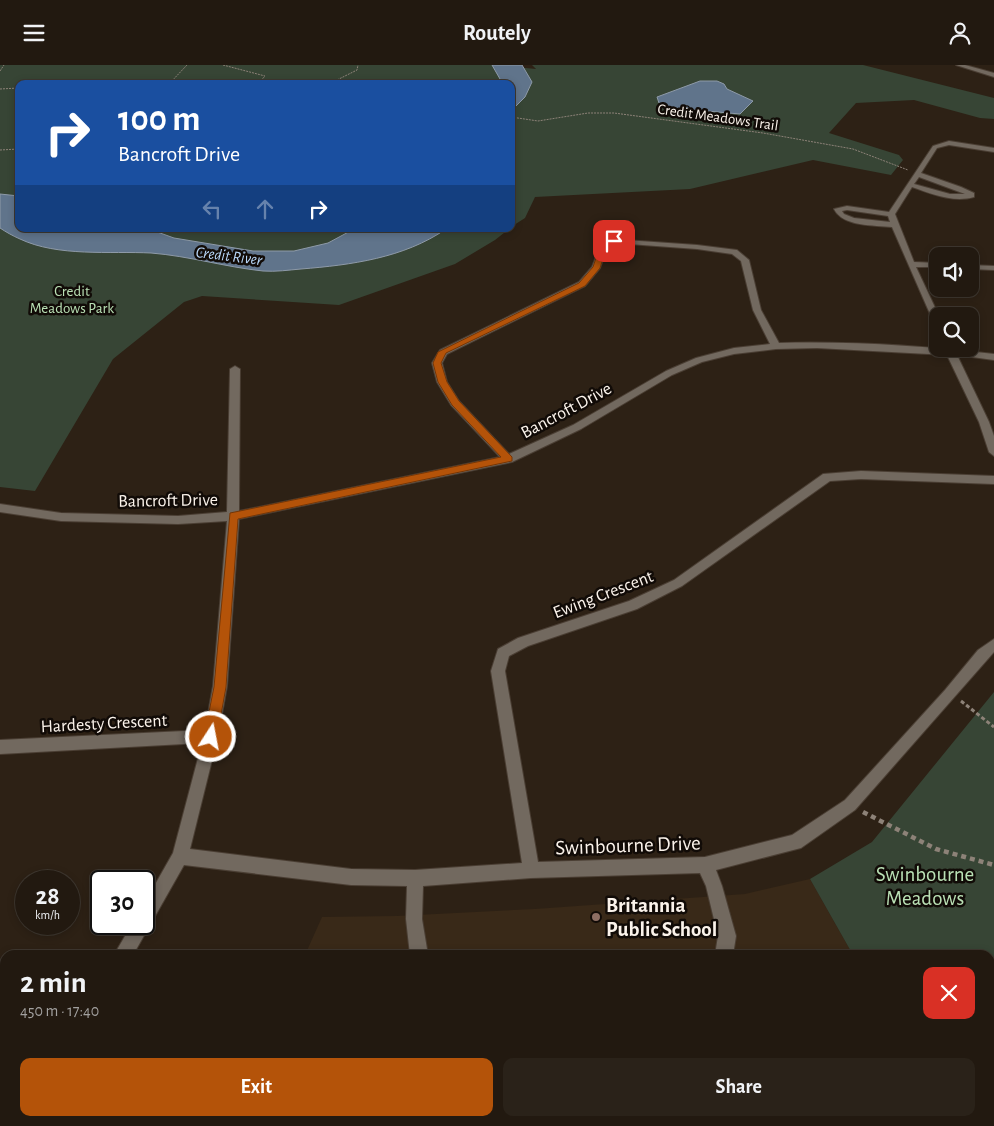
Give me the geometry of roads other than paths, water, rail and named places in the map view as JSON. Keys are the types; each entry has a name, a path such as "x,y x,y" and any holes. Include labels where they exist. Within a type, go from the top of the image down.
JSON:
{"street":[{"path":"959,65 994,75"},
{"path":"931,307 911,264 892,214 935,147 949,143 994,150"},
{"path":"911,185 956,197 970,195 964,190 934,182 917,174"},
{"path":"892,214 847,208 838,209 840,215 853,220 895,225"},
{"path":"508,459 455,403 442,382 437,363 443,352 582,285 596,268 603,248 614,241 734,251 745,260 757,310 776,346"},
{"path":"911,264 929,265"},
{"path":"979,268 994,269"},
{"name":"Bancroft Drive","path":"0,508 61,517 178,520 233,516 508,459 577,427 669,373 699,360 734,351 776,346 817,345 929,349"},
{"name":"Bancroft Drive","path":"979,355 994,357"},
{"path":"953,357 984,422 994,452"},
{"path":"155,900 180,856 211,737 220,687 233,516 235,369"},
{"name":"Ewing Crescent","path":"531,870 498,671 504,653 523,642 633,605 678,583 828,477 861,475 994,480"},
{"name":"Swinbourne Drive","path":"180,856 351,877 415,878 531,870 705,865 795,842 850,805 983,654 994,644"},
{"name":"Hardesty Crescent","path":"0,747 211,737"},
{"path":"705,865 714,886 727,935 725,950"},
{"path":"415,878 414,919 418,950"},
{"path":"126,950 135,935"}],"water":[{"path":"492,65 522,65 532,82 525,97 515,107 515,80 500,79"},
{"path":"700,81 717,81 724,84 727,89 753,101 740,114 673,108 659,103 657,97"},
{"name":"Credit River","path":"0,194 15,196 15,232 157,232 174,238 253,251 294,251 328,243 348,232 441,232 413,247 377,258 320,267 263,271 165,254 84,252 51,249 17,238 0,228"}],"place":[{"name":"Britannia Public School","path":"596,917"}],"park label":[{"name":"Credit Meadows Park","path":"72,300"},
{"name":"Swinbourne Meadows","path":"925,886"}]}
